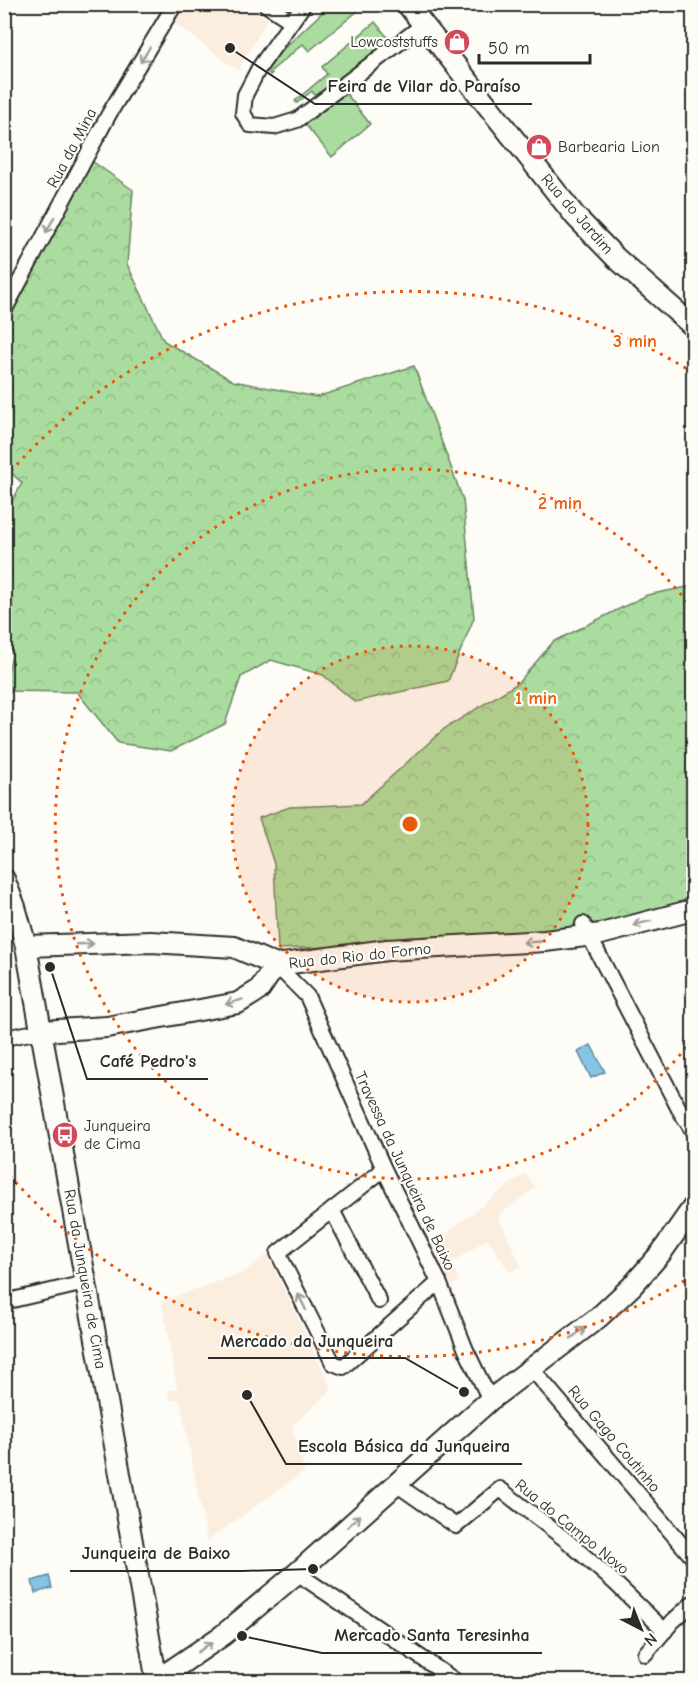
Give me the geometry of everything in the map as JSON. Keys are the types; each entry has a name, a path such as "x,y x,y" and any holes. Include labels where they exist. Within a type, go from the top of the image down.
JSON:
{"street":[{"name":"Rua da Mina","path":"4,311 109,114 175,4"},
{"path":"265,4 291,21"},
{"path":"304,4 259,68 245,95 243,113 250,125 274,127 297,120 423,25"},
{"name":"Rua do Jardim","path":"407,4 594,237 693,327"},
{"name":"Rua da Junqueira de Cima","path":"4,879 26,946 157,1681"},
{"name":"Rua do Rio do Forno","path":"26,946 151,942 234,946 276,965 387,950 545,941 586,929 689,912 693,909"},
{"path":"586,929 693,1133"},
{"path":"4,1038 41,1031 107,1027 238,1002 259,990 276,965"},
{"name":"Travessa da Junqueira de Baixo","path":"276,965 307,996 384,1169 439,1282 466,1350 490,1400"},
{"path":"384,1169 279,1253 333,1362 343,1367 439,1282"},
{"path":"157,1681 223,1635 297,1573 490,1400 599,1317 632,1286 661,1253 693,1206"},
{"path":"332,1210 379,1301"},
{"path":"4,1302 86,1282"},
{"name":"Rua Gago Coutinho","path":"532,1369 693,1558"},
{"name":"Rua do Campo Novo","path":"396,1484 456,1526 500,1489 566,1540 614,1582 664,1631"},
{"path":"297,1573 457,1682"},
{"path":"645,1653 693,1602"}],"shaded area":[{"path":"180,4 245,5 268,19 238,71 171,20"},
{"path":"525,1173 536,1187 498,1216 521,1266 510,1272 487,1239 452,1263 459,1281 452,1286 424,1250"},
{"path":"267,1254 332,1389 292,1426 305,1471 207,1541 180,1400 170,1400 168,1391 177,1389 162,1301 244,1272"}],"green space":[{"path":"330,5 365,5 309,51 303,44 271,71 270,75 267,71 276,56"},
{"path":"375,22 393,44 318,100 312,91 297,103 295,101 327,74 322,67"},
{"path":"345,92 370,124 332,157 304,123"},
{"path":"89,159 133,190 127,264 164,341 233,381 317,397 414,366 463,500 474,618 448,681 355,702 323,675 271,660 241,677 225,724 171,751 118,743 77,692 5,691 12,655 4,621 5,515 22,483 5,467 4,328"},
{"path":"693,586 694,903 593,926 587,923 577,930 429,943 278,949 274,864 259,818 290,807 361,804 444,729 518,683 553,642 647,595"}],"water":[{"path":"591,1045 605,1072 591,1078 578,1052"},
{"path":"49,1576 52,1588 35,1593 32,1581"}],"place":[{"name":"Lowcoststuffs","path":"457,42"},
{"name":"Feira de Vilar do Paraíso","path":"230,48"},
{"name":"Barbearia Lion","path":"539,147"},
{"name":"Café Pedro's","path":"50,967"},
{"name":"Junqueira de Cima","path":"65,1135"},
{"name":"Mercado da Junqueira","path":"464,1392"},
{"name":"Escola Básica da Junqueira","path":"247,1395"},
{"name":"Junqueira de Baixo","path":"313,1569"},
{"name":"Mercado Santa Teresinha","path":"242,1636"}]}
